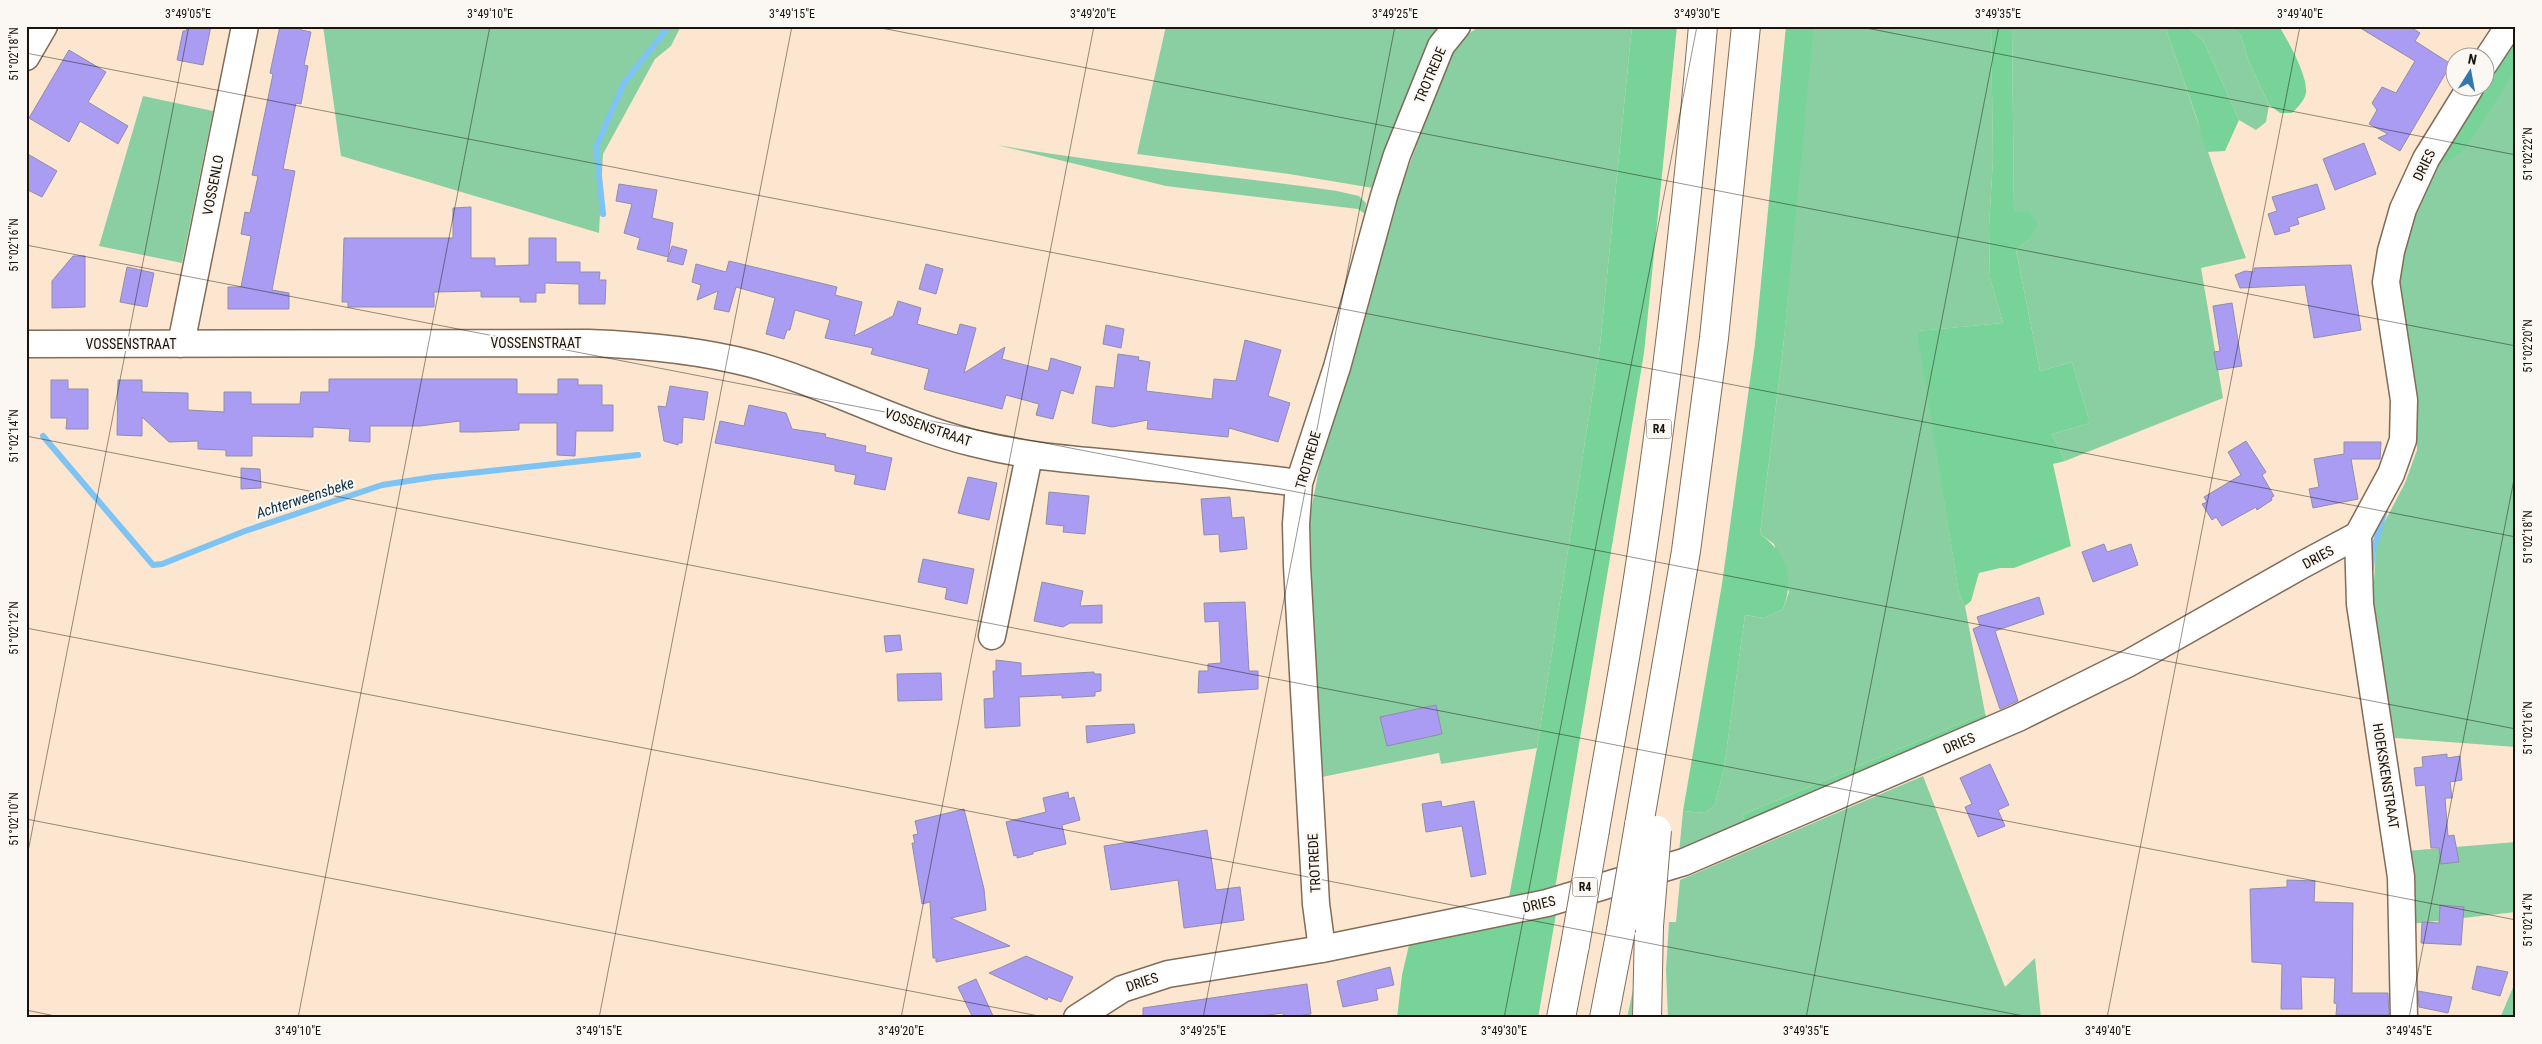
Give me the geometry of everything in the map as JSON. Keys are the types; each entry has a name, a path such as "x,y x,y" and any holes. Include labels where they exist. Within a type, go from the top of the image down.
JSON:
{"highway":[{"name":"R4","path":"1561,1018 1640,567 1657,453 1690,179 1702,26"},
{"path":"1647,1018 1649,926 1648,827 1652,747 1686,551 1709,377 1746,26"},
{"path":"1604,1018 1621,930 1648,827"}],"street":[{"path":"26,57 44,26"},
{"name":"VOSSENLO","path":"181,344 245,26"},
{"name":"TROTREDE","path":"1322,949 1316,904 1297,566 1296,524 1299,483 1337,367 1397,155 1441,46 1457,26"},
{"path":"2494,49 2509,26"},
{"name":"DRIES","path":"1077,1018 1122,989 1168,974 1322,949 1547,903 1684,862 2018,718 2129,663 2358,535 2391,474 2403,440 2404,400 2386,282 2392,251 2404,209 2426,159 2464,98"},
{"name":"VOSSENSTRAAT","path":"26,344 588,343 639,345 705,353 793,378 927,430 1029,456 1230,474 1299,483"},
{"path":"992,636 1029,456"},
{"name":"HOEKSKENSTRAAT","path":"2358,535 2360,604 2401,877 2404,1018"}],"green space":[{"path":"323,26 681,26 671,46 655,59 603,154 599,233 341,156"},
{"path":"1166,26 1441,26 1379,188 1373,188 1289,174 1137,154"},
{"path":"1480,26 1632,26 1600,346 1537,748 1441,764 1439,753 1317,778 1309,520 1323,449 1391,215 1450,54 1462,38"},
{"path":"1632,26 1677,26 1644,353 1554,895 1509,897 1537,748 1600,346"},
{"path":"1786,26 1813,26 1783,349 1760,534 1777,550 1786,567 1788,576 1787,597 1783,609 1764,618 1745,615 1724,768 1715,805 1705,813 1683,811 1722,584 1755,344"},
{"path":"1812,26 1991,26 1993,158 1989,227 1990,278 2003,323 1918,331 1959,594 1965,606 1985,713 1742,815 1747,825 1679,853 1683,811 1705,813 1715,805 1724,768 1745,615 1764,618 1783,609 1789,592 1774,544 1760,534 1783,349"},
{"path":"1991,26 2012,26 2014,212 2029,212 2038,224 2028,240 2016,250 2040,371 2072,362 2090,423 2052,434 2065,461 2053,464 2071,546 2014,568 2000,568 1979,573 1971,601 1965,606 1959,594 1917,331 2003,323 1990,278 1989,227 1993,158"},
{"path":"2012,26 2165,26 2246,258 2201,268 2223,398 2065,461 2052,434 2090,423 2072,362 2040,371 2016,250 2028,240 2014,213"},
{"path":"2165,26 2187,26 2204,42 2239,120 2225,151 2206,152 2198,122"},
{"path":"2187,26 2230,26 2241,36 2249,62 2269,105 2266,122 2256,130 2239,120 2204,42"},
{"path":"2230,26 2279,26 2297,59 2306,86 2304,99 2292,113 2280,113 2269,105 2249,62 2241,36"},
{"path":"2516,34 2516,70 2464,150 2447,162 2439,161 2474,98 2494,98 2494,66"},
{"path":"2516,70 2516,747 2395,738 2377,642 2373,598 2376,545 2384,523 2405,483 2417,450 2414,372 2398,282 2399,259 2410,222 2440,150 2489,98 2494,98 2494,93"},
{"path":"143,96 213,111 182,263 99,246"},
{"path":"997,145 1081,158 1337,191 1359,196 1366,203 1365,214 1358,209 1166,186"},
{"path":"1985,713 1988,723 1747,825 1742,815"},
{"path":"1923,776 2005,987 2035,958 2041,1018 1668,1018 1666,970 1669,922 1676,922 1680,880"},
{"path":"2516,842 2516,912 2411,924 2406,851"},
{"path":"1556,914 1538,1018 1397,1018 1402,975 1409,945"},
{"path":"2516,968 2516,1018 2500,1018 2514,985"},
{"path":"1638,984 1640,1018 1627,1018 1634,985"}],"building":[{"path":"187,26 211,26 203,65 177,60 183,31 186,31"},
{"path":"280,26 302,26 301,30 311,32 304,65 308,66 301,104 296,103 283,169 295,171 272,290 289,293 289,309 228,309 228,287 241,287 251,236 241,234 245,212 250,213 258,176 252,175 273,74 270,73"},
{"path":"2357,26 2409,26 2420,33 2415,41 2444,60 2444,76 2400,151 2378,138 2388,134 2369,124 2377,110 2372,103 2382,87 2396,93 2415,61"},
{"path":"69,50 106,72 88,102 128,126 118,144 80,121 69,142 29,118"},
{"path":"2364,143 2376,174 2335,190 2323,159"},
{"path":"26,153 57,171 42,197 26,189"},
{"path":"619,184 657,190 652,218 673,223 668,257 637,249 640,238 624,233 632,204 616,201"},
{"path":"2317,184 2325,209 2297,218 2299,224 2289,227 2290,231 2275,235 2268,214 2277,211 2272,197"},
{"path":"471,207 471,258 495,258 495,266 529,265 529,238 556,238 556,262 580,262 580,272 600,272 599,280 606,280 605,304 579,304 579,284 545,283 545,293 536,293 536,302 520,302 520,297 481,297 481,291 434,292 434,307 348,307 348,302 342,302 344,238 453,238 453,208"},
{"path":"672,246 687,250 683,265 667,261"},
{"path":"73,256 85,256 85,307 52,308 52,281"},
{"path":"729,261 837,287 835,295 862,302 854,336 893,316 898,301 921,308 917,324 957,335 960,324 976,328 964,373 1005,347 1002,359 1048,371 1051,358 1081,367 1073,394 1061,390 1053,419 1036,415 1039,404 1006,395 1002,409 927,390 924,389 929,369 871,354 873,348 825,338 830,320 795,310 790,330 787,330 784,339 766,334 775,298 736,287 729,312 714,309 718,291 697,300 701,285 692,282 696,264 726,272"},
{"path":"926,264 943,269 936,294 919,289"},
{"path":"2351,265 2361,330 2314,338 2305,285 2240,288 2235,275 2245,271 2254,272 2254,268"},
{"path":"127,267 154,273 147,307 120,302"},
{"path":"2232,303 2242,366 2217,370 2214,352 2220,351 2213,306"},
{"path":"1106,325 1124,329 1121,348 1103,344"},
{"path":"1245,340 1281,350 1268,396 1290,403 1278,442 1229,428 1228,437 1147,429 1148,420 1112,427 1092,423 1096,386 1114,388 1118,354 1139,357 1138,360 1150,362 1146,391 1212,399 1214,379 1236,381"},
{"path":"329,379 517,379 517,394 558,394 558,379 578,379 578,385 602,385 602,405 613,405 613,431 576,431 575,456 557,455 557,423 519,423 519,430 477,432 460,432 460,421 420,426 370,426 370,442 349,441 350,429 313,427 313,437 252,436 252,456 226,456 226,450 198,449 198,441 169,442 142,417 142,436 117,435 118,380 142,380 142,392 188,393 188,410 224,412 224,392 251,392 251,404 300,404 301,392 329,392"},
{"path":"51,380 68,380 68,389 88,389 88,429 66,429 67,418 51,418"},
{"path":"670,386 708,392 704,420 683,417 682,443 678,443 678,445 664,441 658,406 666,407"},
{"path":"749,405 786,413 792,429 826,434 825,437 866,446 865,452 892,458 885,490 854,484 856,475 835,471 835,465 715,443 720,421 744,426"},
{"path":"2246,441 2266,472 2262,475 2274,496 2271,498 2272,500 2257,510 2256,507 2222,526 2216,517 2212,520 2202,504 2207,502 2204,497 2241,475 2228,452"},
{"path":"2344,442 2381,442 2380,459 2351,459 2358,499 2313,508 2309,489 2319,487 2314,459 2344,454"},
{"path":"241,468 260,469 261,488 241,489"},
{"path":"968,477 997,483 989,520 958,513"},
{"path":"1049,492 1089,496 1085,534 1063,532 1064,526 1046,524"},
{"path":"1230,497 1232,518 1244,517 1247,549 1220,552 1219,534 1204,535 1201,499"},
{"path":"2104,544 2107,552 2131,544 2138,565 2093,582 2082,552"},
{"path":"923,559 974,569 967,604 945,599 947,588 918,582"},
{"path":"1042,582 1083,591 1080,606 1102,605 1102,623 1070,623 1063,627 1034,621"},
{"path":"2039,597 2044,614 1995,631 2018,701 2000,709 1973,629 1980,626 1977,617"},
{"path":"1245,602 1249,671 1258,671 1258,689 1198,693 1199,671 1208,671 1208,664 1221,663 1219,621 1205,622 1204,603"},
{"path":"900,635 902,650 886,652 884,636"},
{"path":"996,660 1021,663 1021,676 1094,672 1094,674 1101,674 1101,691 1095,692 1095,696 1062,698 1062,695 1019,697 1020,726 985,728 984,699 994,698 993,671 996,671"},
{"path":"941,673 942,700 898,701 897,674"},
{"path":"1436,705 1442,734 1387,746 1380,717"},
{"path":"1134,724 1135,733 1087,743 1086,726"},
{"path":"2447,754 2447,758 2460,756 2462,780 2450,782 2452,798 2445,798 2448,836 2454,835 2459,862 2441,864 2439,848 2431,848 2425,785 2416,786 2414,768 2423,767 2422,757"},
{"path":"1990,764 2009,805 1998,810 2005,826 1978,837 1965,807 1972,804 1960,778"},
{"path":"1068,792 1069,799 1074,797 1080,820 1062,825 1066,844 1017,858 1017,855 1014,856 1006,822 1046,812 1043,798"},
{"path":"1441,801 1442,807 1474,801 1486,874 1471,877 1462,826 1426,832 1422,804"},
{"path":"964,809 984,889 986,910 951,918 1010,946 936,962 936,958 933,958 930,902 922,904 912,843 915,843 913,835 918,834 915,821"},
{"path":"1207,830 1216,890 1240,887 1244,920 1184,928 1178,880 1111,890 1104,846"},
{"path":"2287,880 2315,881 2314,902 2353,903 2352,993 2388,993 2389,1015 2336,1015 2337,1004 2334,1003 2335,978 2301,977 2302,1009 2281,1009 2282,964 2252,962 2250,889 2287,887"},
{"path":"2440,905 2464,907 2461,945 2421,943 2422,922 2439,923"},
{"path":"1026,956 1073,977 1061,1002 1048,997 1047,1000 989,973"},
{"path":"2477,966 2508,972 2500,996 2472,989"},
{"path":"1390,967 1394,985 1376,989 1378,1000 1343,1007 1337,981"},
{"path":"976,979 994,1018 973,1018 958,987"},
{"path":"1307,984 1311,1014 1303,1015 1303,1018 1284,1018 1283,1013 1246,1018 1143,1018 1143,1008"},
{"path":"2418,991 2452,997 2448,1013 2419,1007"}],"waterway":[{"name":"Achterweensbeke","path":"603,214 596,147 624,83 669,26"},
{"name":"Achterweensbeke","path":"43,436 153,565 162,564 245,531 382,485 434,477 638,455"},
{"path":"2371,568 2373,551 2385,510"}]}
